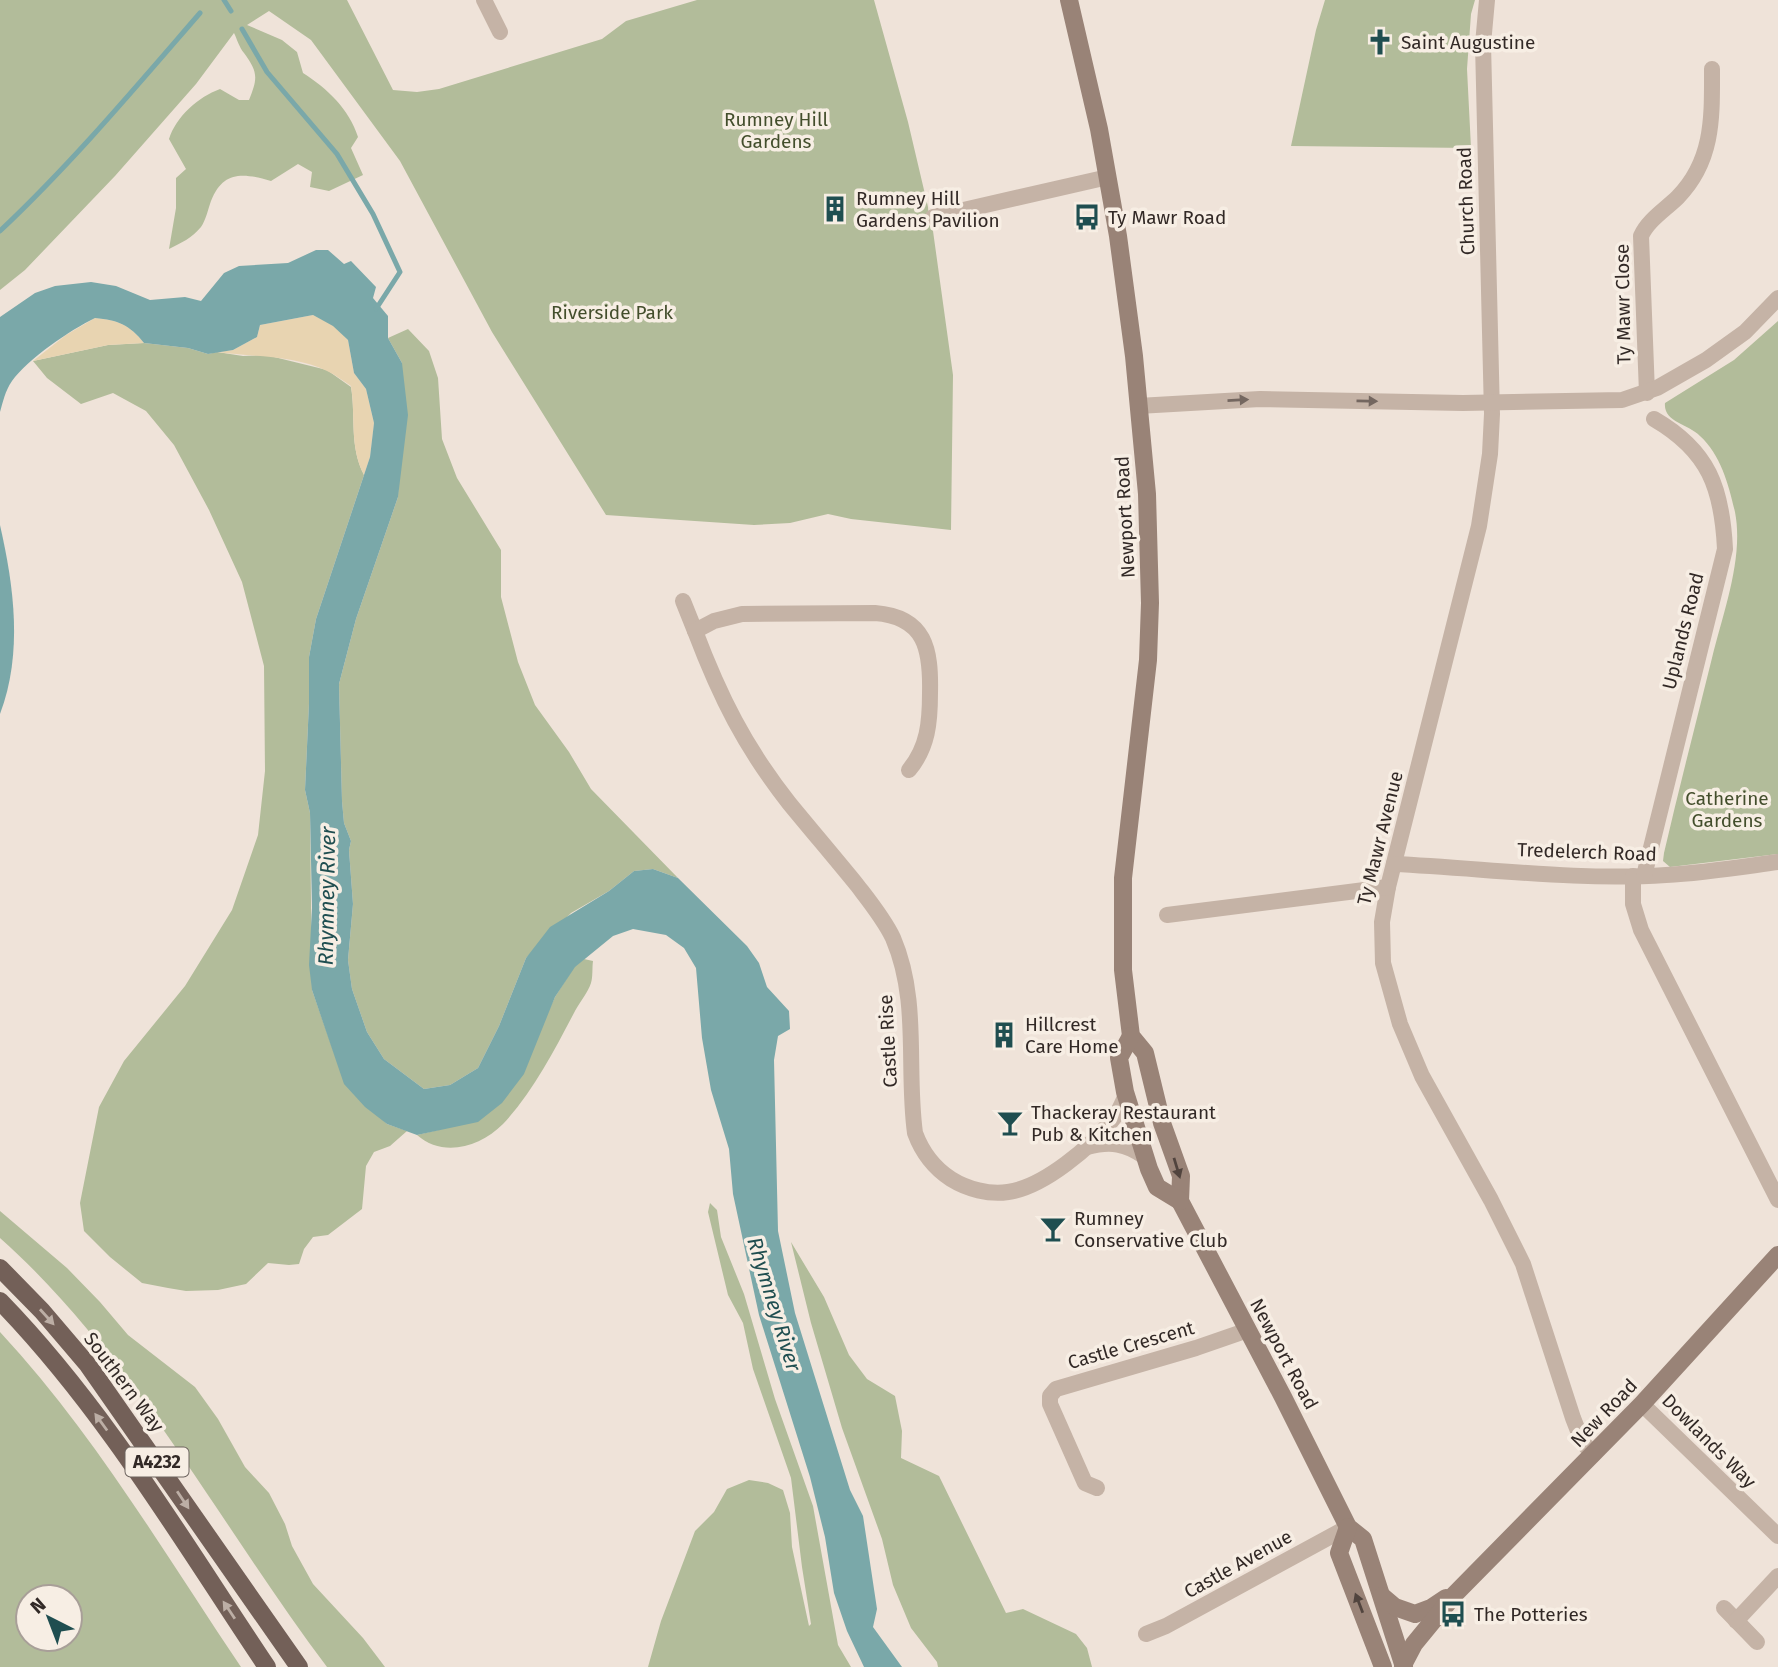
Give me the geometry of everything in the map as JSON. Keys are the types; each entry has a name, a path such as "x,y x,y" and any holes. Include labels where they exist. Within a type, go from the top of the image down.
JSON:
{"main road":[{"name":"Newport Road","path":"1069,0 1108,177 1128,302 1147,494 1150,603 1148,660 1122,890 1122,959 1131,1036 1145,1053 1162,1123 1181,1177 1180,1201 1348,1527 1363,1539 1404,1666"},
{"name":"Newport Road","path":"1131,1036 1119,1058 1126,1095 1157,1187 1180,1201"},
{"name":"New Road","path":"1404,1666 1414,1644 1455,1594 1642,1404 1778,1255"},
{"name":"Southern Way","path":"0,1268 61,1333 96,1376 299,1667"},
{"name":"A4232","path":"0,1301 52,1359 96,1416 267,1667"},
{"path":"1348,1527 1339,1553 1383,1667"},
{"name":"New Road","path":"1382,1596 1395,1607 1415,1614 1455,1594"}],"street":[{"path":"484,0 500,32"},
{"name":"Church Road","path":"1487,0 1483,44 1492,402"},
{"name":"Ty Mawr Close","path":"1647,393 1642,236 1645,227 1681,194 1710,139 1712,69"},
{"path":"933,218 1108,177"},
{"path":"1138,406 1260,399 1492,402 1622,400 1647,393 1724,348 1755,323 1778,298"},
{"name":"Ty Mawr Avenue","path":"1492,402 1490,454 1479,526 1388,887 1382,922 1383,963 1400,1024 1422,1076 1523,1264 1573,1418 1582,1441 1593,1455"},
{"name":"Uplands Road","path":"1654,419 1683,437 1705,463 1721,510 1725,550 1638,876 1633,904 1641,930 1778,1200"},
{"name":"Castle Rise","path":"683,601 721,695 752,752 867,898 892,937 900,956 909,999 915,1133 920,1147 929,1159 947,1177 968,1188 1009,1192 1045,1178 1087,1147 1115,1116 1126,1095"},
{"path":"695,631 714,621 741,614 875,613 891,614 905,621 916,629 926,644 931,671 930,722 924,747 909,769"},
{"name":"Tredelerch Road","path":"1394,863 1522,872 1638,876 1778,862"},
{"path":"1167,915 1388,887"},
{"path":"1087,1147 1105,1142 1117,1143 1128,1146 1145,1157"},
{"name":"Castle Crescent","path":"1097,1488 1085,1483 1050,1404 1050,1396 1056,1389 1248,1330"},
{"name":"Dowlands Way","path":"1642,1404 1778,1536"},
{"name":"Castle Avenue","path":"1146,1634 1166,1626 1348,1527"},
{"path":"1736,1621 1778,1576"},
{"path":"1724,1608 1757,1643"}],"green space":[{"path":"0,0 347,0 393,90 417,92 439,89 602,39 626,21 697,0 874,0 908,122 928,207 929,224 933,231 953,375 951,530 828,514 790,523 754,525 606,515 492,332 400,161 311,40 269,11 247,25 282,40 297,52 303,73 329,93 343,109 358,137 351,148 363,175 329,191 310,187 312,172 298,164 271,181 252,176 235,176 216,191 201,227 169,249 176,208 176,178 186,169 169,139 172,131 189,109 212,93 220,89 239,100 249,100 254,86 254,70 234,33 196,84 115,176 25,270 0,290"},
{"path":"1325,0 1475,0 1471,14 1467,69 1471,148 1291,146"},
{"name":"Catherine Gardens","path":"1778,321 1778,854 1670,867 1663,861 1664,853 1731,585 1737,530 1735,512 1719,462 1700,436 1672,419 1665,409 1665,403 1734,360"},
{"path":"408,329 429,351 438,378 442,439 457,478 501,550 501,597 518,662 535,705 569,752 591,789 678,878 653,869 634,871 609,891 571,913 526,958 499,1026 478,1068 450,1085 424,1089 384,1059 367,1032 352,989 348,960 353,904 349,850 351,841 344,823 342,801 339,684 356,619 398,497 402,363 388,338"},
{"path":"144,343 188,348 208,354 217,352 243,356 266,355 327,370 351,387 356,453 364,475 316,619 309,657 305,790 310,813 312,990 345,1084 387,1124 407,1131 390,1146 374,1152 366,1166 362,1209 328,1235 313,1237 304,1249 299,1264 268,1263 246,1284 218,1290 186,1291 142,1283 84,1231 80,1203 99,1107 124,1061 185,986 232,910 258,835 265,771 264,666 242,582 209,510 174,445 146,411 113,393 81,404 47,378 33,361 108,345"},
{"path":"584,959 593,961 590,986 534,1084 503,1124 484,1139 461,1147 438,1146 417,1135 438,1130 542,1025 555,997 574,967"},
{"path":"710,1203 717,1210 721,1237 744,1294 775,1399 813,1506 838,1645 851,1667 648,1667 661,1621 695,1531 714,1512 727,1489 749,1480 768,1483 783,1490 790,1513 792,1547 809,1626 811,1624 791,1478 753,1369 743,1323 728,1295 708,1212"},
{"path":"0,1211 67,1268 128,1335 195,1387 218,1419 245,1467 269,1493 285,1524 292,1546 313,1584 363,1638 385,1667 327,1667 173,1444 92,1334 47,1284 0,1238"},
{"path":"791,1242 824,1297 849,1355 867,1379 895,1396 902,1431 901,1458 939,1476 1006,1613 1023,1609 1076,1634 1087,1648 1092,1667 938,1667 911,1628 893,1585 882,1539 842,1428 811,1323"},
{"path":"0,1332 97,1452 241,1667 0,1667"}],"sand":[{"path":"313,315 333,325 348,340 354,373 366,389 374,423 370,457 364,475 356,453 351,386 327,371 301,362 217,352 233,350 257,337 260,325"},
{"path":"95,318 123,324 144,343 108,345 33,361 66,335"}],"water":[{"name":"Rhymney River","path":"316,250 328,250 344,264 351,261 376,287 373,298 388,316 388,338 402,363 408,415 398,497 356,619 339,684 342,801 344,823 351,841 349,850 353,904 348,960 352,989 367,1032 384,1059 424,1089 450,1085 478,1068 499,1026 526,958 550,927 609,891 634,871 653,869 678,878 747,946 759,963 767,987 789,1011 790,1029 778,1036 774,1060 778,1231 795,1313 850,1490 863,1516 877,1609 873,1627 902,1667 864,1667 847,1631 834,1593 825,1537 810,1477 759,1315 733,1194 729,1149 711,1090 702,1038 696,968 684,948 666,935 633,929 613,936 575,967 555,997 524,1074 502,1103 478,1122 417,1135 387,1124 365,1107 344,1084 312,990 309,965 312,908 310,813 305,790 309,657 316,619 370,457 374,423 366,389 354,373 348,340 333,326 313,315 260,325 257,337 233,350 208,354 188,348 144,343 123,324 95,318 50,346 19,372 8,389 0,412 0,317 35,293 55,286 91,282 116,286 150,300 185,297 201,301 224,273 239,266 288,263"},
{"path":"0,525 12,596 14,644 12,667 0,714"}],"waterway":[{"path":"224,0 231,11"},
{"path":"0,231 78,152 200,13"},
{"path":"242,29 267,72 337,154 373,214 400,272 376,309"}],"place":[{"name":"Saint Augustine","path":"1380,42"},
{"name":"Rumney Hill Gardens Pavilion","path":"835,209"},
{"name":"Ty Mawr Road","path":"1087,217"},
{"name":"Hillcrest Care Home","path":"1004,1035"},
{"name":"Thackeray Restaurant Pub & Kitchen","path":"1010,1123"},
{"name":"Rumney Conservative Club","path":"1053,1229"},
{"name":"The Potteries","path":"1453,1614"}],"park label":[{"name":"Rumney Hill Gardens","path":"776,130"},
{"name":"Riverside Park","path":"612,312"}]}
